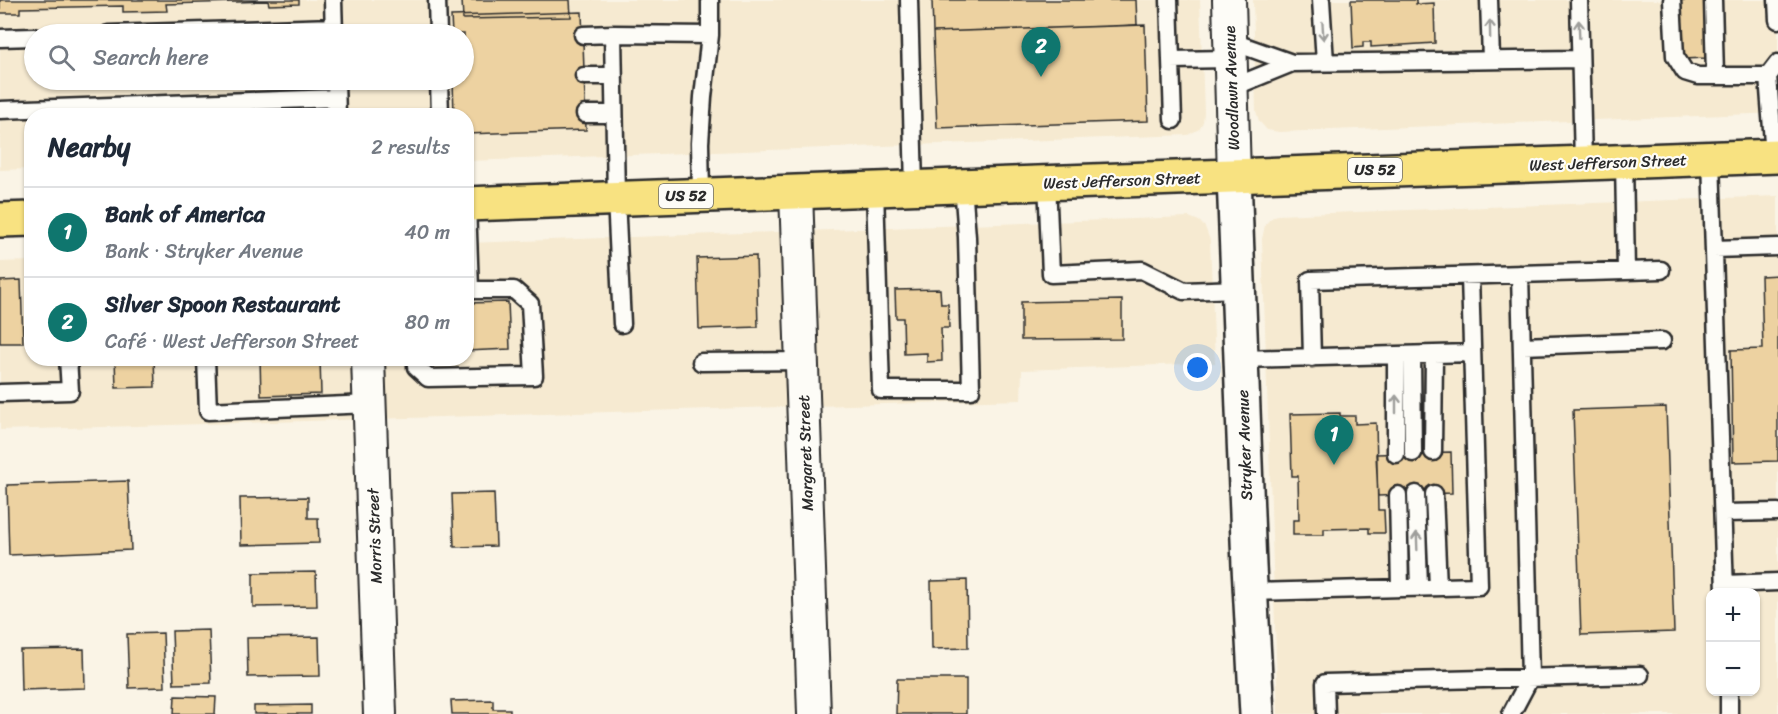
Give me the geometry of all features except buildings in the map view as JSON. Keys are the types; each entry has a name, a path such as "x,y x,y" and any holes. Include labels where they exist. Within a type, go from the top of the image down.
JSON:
{"main road":[{"name":"West Jefferson Street","path":"474,204 1776,156"},
{"path":"0,220 24,219"}],"street":[{"name":"Woodlawn Avenue","path":"1229,0 1234,176"},
{"name":"Stryker Avenue","path":"1234,176 1257,714"},
{"name":"Margaret Street","path":"796,192 814,714"},
{"name":"Morris Street","path":"368,366 381,714"}],"lane":[{"path":"333,0 334,24"},
{"path":"437,0 438,24"},
{"path":"701,195 701,120 710,35 710,0"},
{"path":"909,0 914,187"},
{"path":"1169,0 1173,120"},
{"path":"1321,0 1325,62"},
{"path":"1490,0 1491,59"},
{"path":"1579,0 1583,163"},
{"path":"1672,0 1675,56 1685,72 1698,76 1715,76 1773,69 1776,156"},
{"path":"1713,0 1715,76"},
{"path":"1777,0 1778,20"},
{"path":"613,34 616,198 622,324"},
{"path":"583,35 710,35"},
{"path":"0,38 24,37"},
{"path":"1171,60 1292,63 1580,59"},
{"path":"1231,63 1292,63"},
{"path":"584,76 614,76"},
{"path":"336,90 337,108"},
{"path":"439,90 440,108"},
{"path":"168,108 336,98"},
{"path":"0,110 24,110"},
{"path":"585,114 614,114"},
{"path":"1711,159 1725,588 1778,582"},
{"path":"1624,161 1626,271"},
{"path":"1047,183 1050,274 1142,270 1184,291 1238,289"},
{"path":"875,189 881,390 971,390 967,237 963,185"},
{"path":"1714,249 1778,247"},
{"path":"1312,357 1310,280 1661,270"},
{"path":"1510,714 1530,678 1520,274"},
{"path":"1250,592 1479,586 1470,276"},
{"path":"416,366 428,378 534,376 530,304 514,290 474,290"},
{"path":"1522,346 1662,341"},
{"path":"1241,359 1472,353"},
{"path":"1432,452 1434,354"},
{"path":"1404,355 1413,453"},
{"path":"1396,454 1404,355"},
{"path":"701,362 802,361"},
{"path":"0,393 70,391 68,366"},
{"path":"206,366 208,411 370,405"},
{"path":"1416,494 1419,587"},
{"path":"1434,494 1438,587"},
{"path":"1398,495 1400,588"},
{"path":"1723,513 1778,512"},
{"path":"1326,714 1325,683 1640,675"},
{"path":"1729,696 1729,714"}],"shaded area":[{"path":"0,0 1200,0 1204,112 1203,122 1199,129 1188,135 474,161 474,108 24,108 24,169 0,170"},
{"path":"1253,0 1778,0 1778,113 1279,132 1267,130 1259,121 1256,111"},
{"path":"1778,196 1778,714 1278,714 1262,239 1265,225 1277,215"},
{"path":"1189,217 1199,221 1205,227 1210,240 1215,363 1022,370 1021,400 0,430 0,262 24,261 24,366 474,366 474,243"}],"place":[{"name":"Silver Spoon Restaurant","path":"1041,77"},
{"name":"Bank of America","path":"1334,465"}]}
